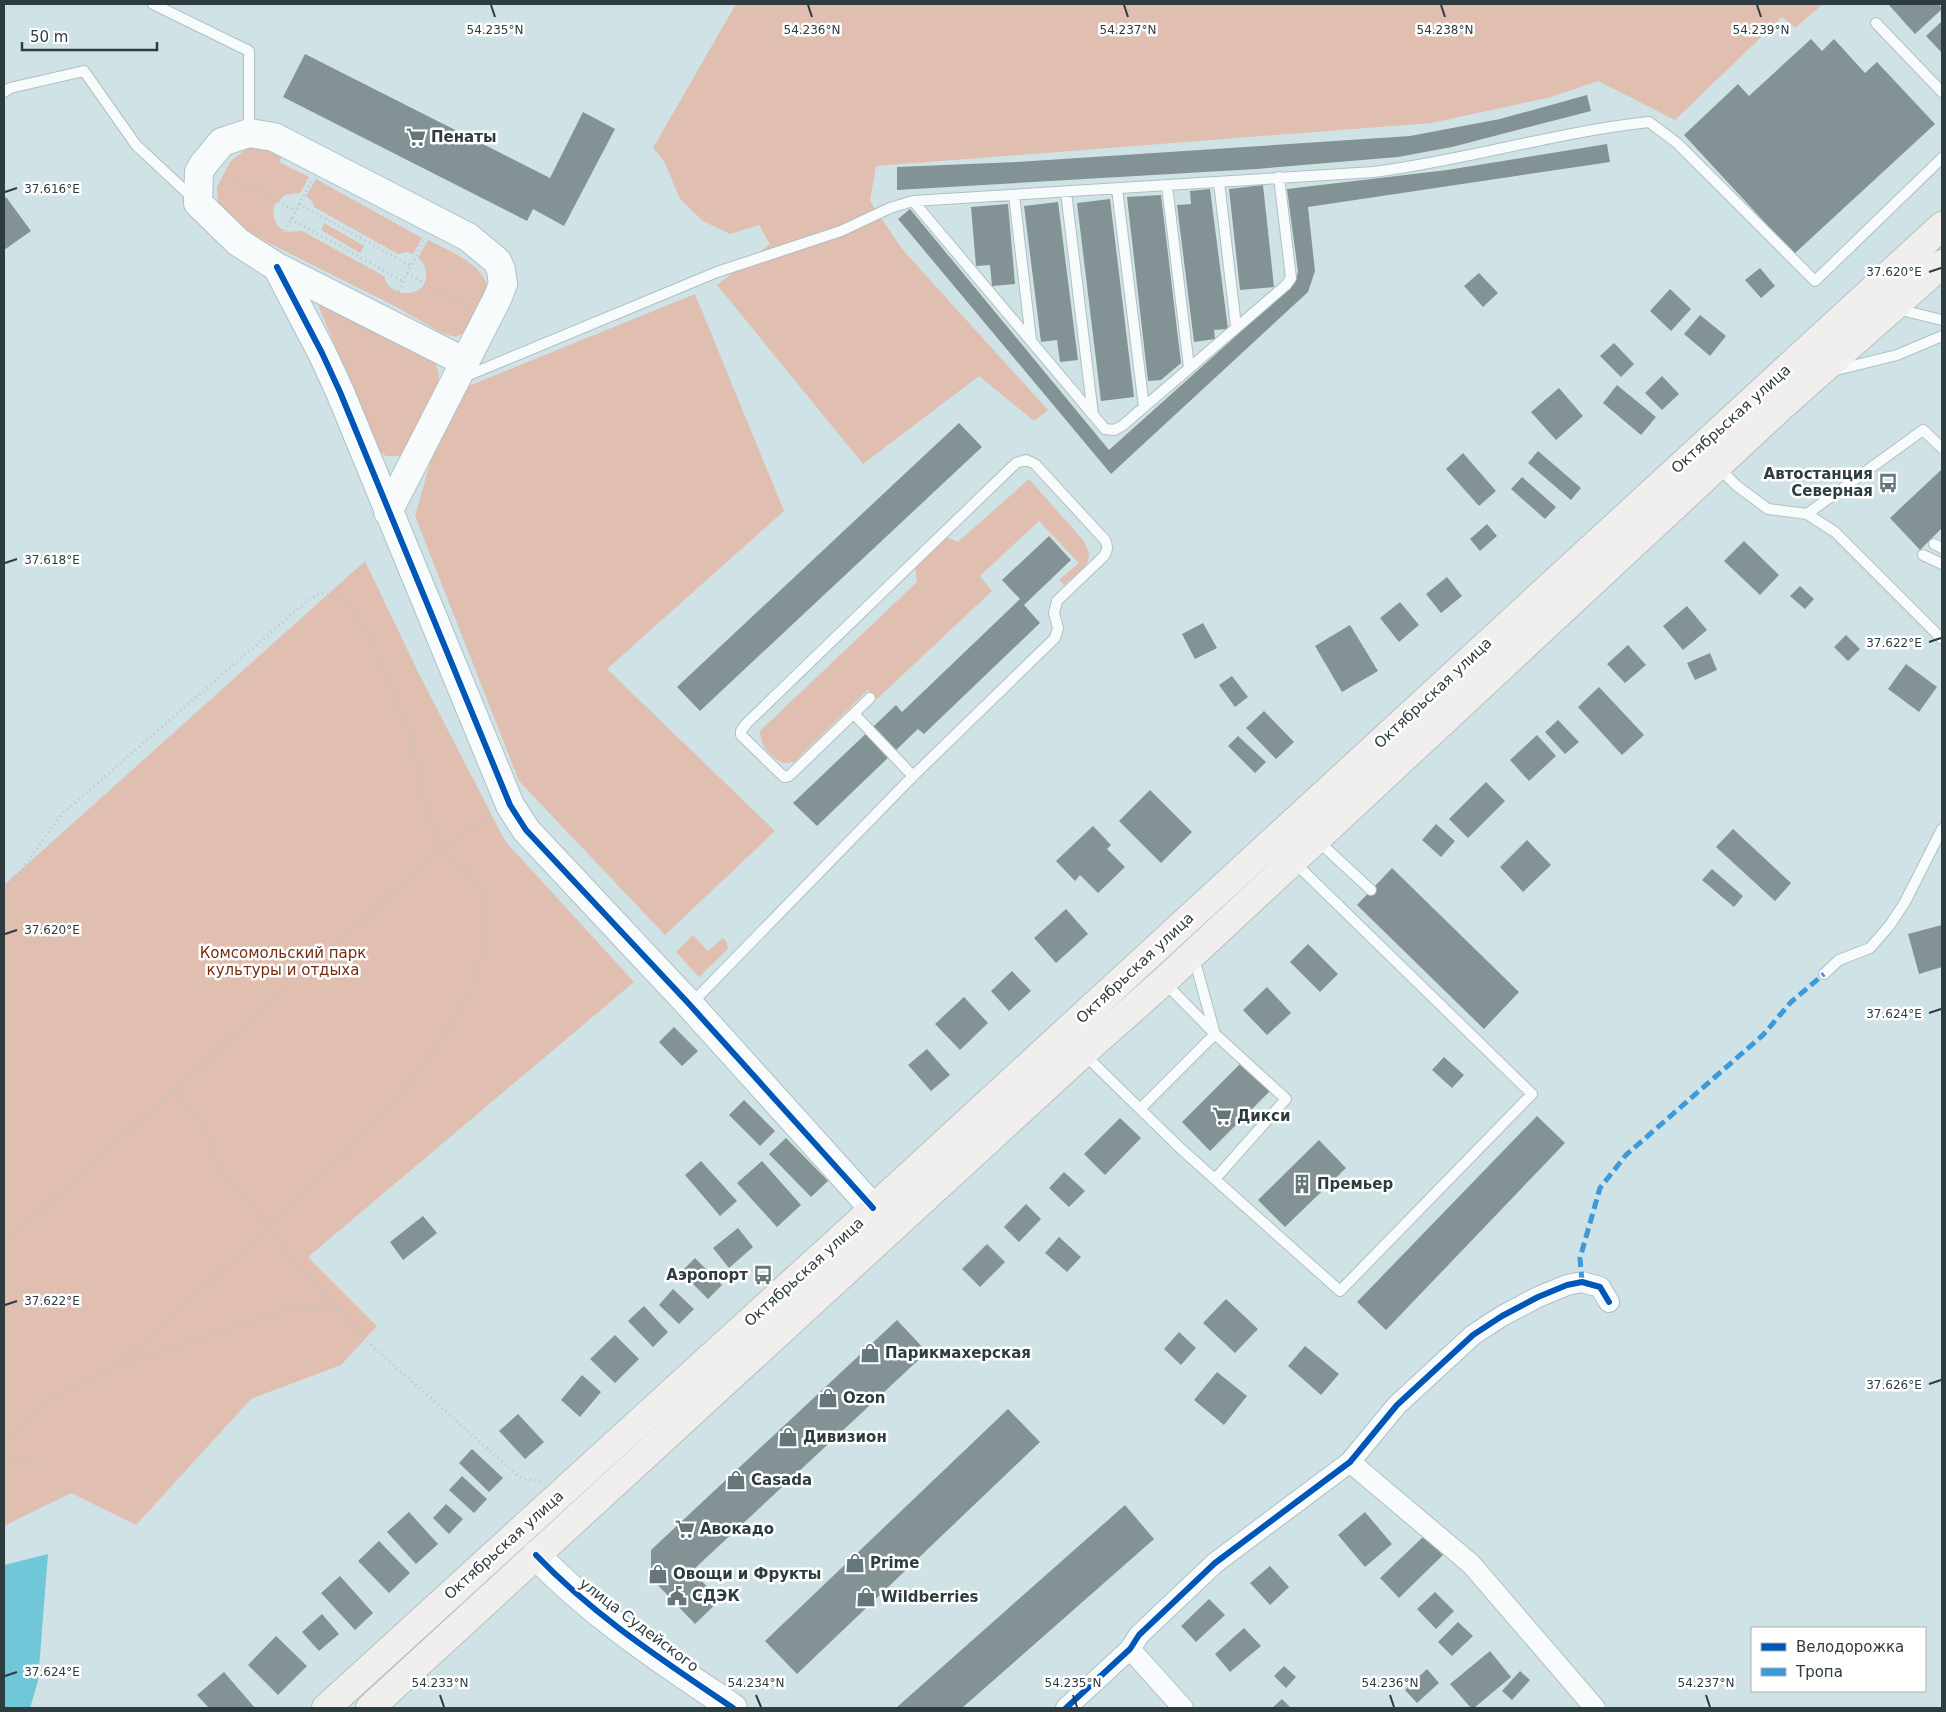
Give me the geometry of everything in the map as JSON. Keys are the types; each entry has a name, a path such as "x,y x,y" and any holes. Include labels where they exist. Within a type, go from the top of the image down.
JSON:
{"main road":[{"name":"Октябрьская улица","path":"326,1708 874,1208 1942,226"},
{"name":"Октябрьская улица","path":"370,1708 1083,1053 1164,981 1817,375 1942,264"},
{"path":"874,1208 892,1228"},
{"name":"улица Судейского","path":"515,1534 536,1555"}],"street":[{"path":"388,512 461,371 503,284 501,270 497,261 484,248 468,237 274,137 249,133 222,142 202,165 198,179 198,203 238,242 277,267 461,371"},
{"path":"277,267 322,352 510,805 526,830 690,1005 874,1208"},
{"path":"1066,1708 1130,1649 1139,1635 1215,1562 1350,1462 1397,1405 1474,1335 1502,1316 1567,1285 1582,1282 1600,1287 1608,1302"},
{"path":"1350,1462 1471,1564 1595,1708"},
{"name":"улица Судейского","path":"536,1555 562,1582 614,1626 733,1708"},
{"path":"1130,1649 1182,1708"}],"lane":[{"path":"154,4 249,51 249,133"},
{"path":"1876,23 1942,92"},
{"path":"4,92 10,88 84,71 136,145 198,203"},
{"path":"461,371 717,272 841,231 890,208 913,201 1167,186 1279,177 1338,176 1419,166 1605,127 1649,122 1677,143 1814,281 1942,158"},
{"path":"913,201 1105,429 1114,430 1122,426 1236,326 1286,285 1291,278 1279,177"},
{"path":"1219,182 1236,326"},
{"path":"1167,186 1189,367"},
{"path":"1117,189 1144,407"},
{"path":"1066,192 1093,415"},
{"path":"1014,195 1031,342"},
{"path":"1893,308 1942,320"},
{"path":"1817,375 1897,355 1942,336"},
{"path":"1806,514 1923,430 1942,448"},
{"path":"690,1005 913,776 1055,638 1058,628 1054,614 1057,601 1106,552 1106,540 1035,464 1026,460 1016,463 753,717 742,728 741,733 780,774 787,777 794,773 870,698"},
{"path":"1717,467 1737,486 1768,509 1806,514 1835,532 1942,639"},
{"path":"1923,555 1942,564"},
{"path":"854,714 913,776"},
{"path":"1824,974 1839,960 1870,948 1890,925 1905,902 1942,829"},
{"path":"1316,840 1371,890"},
{"path":"1083,1053 1215,1179 1340,1291 1532,1094 1293,861"},
{"path":"1193,954 1215,1034"},
{"path":"1164,981 1215,1034 1286,1099 1215,1179"},
{"path":"1140,1109 1215,1034"}],"path":[{"path":"225,174 296,211"},
{"path":"299,204 410,266"},
{"path":"285,230 292,219 403,281"},
{"path":"398,290 435,220"},
{"path":"406,274 476,311"},
{"path":"4,893 63,813 307,601 320,593 337,597 351,605 371,639 411,738 425,804 441,849 468,872 484,895 487,930 471,992 420,1071 350,1149 200,1291 119,1364"},
{"path":"4,1243 441,849 510,805"},
{"path":"173,1091 205,1125 214,1154 224,1175 269,1226 288,1255 374,1348 522,1479 534,1482 549,1481"},
{"path":"4,1444 43,1404 119,1364 280,1312 313,1309 339,1310"},
{"path":"4,1458 37,1464"}],"green space":[{"path":"736,4 1823,4 1795,28 1782,17 1675,120 1598,81 1551,97 1431,123 876,166 870,201 902,249 1048,410 1034,421 979,376 863,464 717,285 770,244 759,225 730,234 703,221 680,199 664,161 653,148"},
{"path":"255,146 285,150 279,162 309,177 300,193 285,195 274,205 273,213 275,220 285,232 302,231 384,276 387,284 400,292 416,291 426,281 425,268 418,258 428,240 455,254 474,267 482,274 486,282 487,291 469,327 455,337 442,333 391,304 233,223 218,203 217,187 230,162 247,148"},
{"path":"316,179 422,238 413,254 407,252 398,254 314,207 312,201 306,196"},
{"path":"324,223 364,246 360,253 321,230"},
{"path":"695,294 784,511 607,669 775,831 665,935 519,781 415,516 434,449 466,387"},
{"path":"316,300 435,361 439,375 437,390 405,451 400,456 386,456 378,450"},
{"path":"1029,479 1083,540 1089,553 1088,562 1082,569 1064,585 1059,580 1079,563 1039,521 980,576 992,591 877,699 868,690 794,762 783,763 770,754 764,746 760,731 917,582 915,566 946,537 958,542"},
{"name":"Комсомольский парк культуры и отдыха","path":"365,561 418,672 505,841 634,982 308,1257 377,1326 341,1365 251,1399 136,1525 71,1493 4,1526 4,885"},
{"path":"693,935 708,951 723,938 728,949 699,977 676,952"}],"water":[{"path":"48,1554 38,1681 30,1708 4,1708 4,1565"}],"building":[{"path":"1888,4 1939,4 1942,9 1915,34"},
{"path":"1942,21 1942,53 1926,36"},
{"path":"1811,39 1822,51 1834,39 1865,73 1877,62 1935,124 1794,254 1684,135 1738,84 1749,96"},
{"name":"Пенаты","path":"305,54 550,178 583,112 615,129 564,226 533,209 527,221 283,97"},
{"path":"1587,95 1591,111 1452,147 1398,157 1256,169 897,190 897,167 1017,162 1410,136 1500,119"},
{"path":"1607,144 1610,162 1308,207 1315,271 1308,292 1111,474 898,219 910,209 1109,450 1294,284 1298,272 1287,189 1447,170"},
{"path":"1263,185 1274,287 1240,290 1229,189"},
{"path":"1210,189 1228,329 1214,330 1215,339 1194,342 1177,205 1191,204 1190,191"},
{"path":"1161,195 1181,363 1161,380 1148,381 1127,197"},
{"path":"6,197 31,231 4,250 4,199"},
{"path":"1110,199 1134,397 1101,401 1077,203"},
{"path":"1058,202 1078,360 1060,362 1057,340 1041,342 1024,206"},
{"path":"1008,204 1015,284 992,286 990,265 976,266 971,207"},
{"path":"1760,268 1775,286 1761,298 1745,280"},
{"path":"1479,273 1498,293 1483,307 1464,286"},
{"path":"1670,289 1691,309 1671,331 1650,311"},
{"path":"1700,315 1726,336 1710,356 1684,334"},
{"path":"1614,343 1634,364 1621,377 1600,356"},
{"path":"1662,376 1679,394 1662,410 1645,393"},
{"path":"1617,385 1656,417 1641,435 1603,403"},
{"path":"1559,388 1583,416 1556,440 1531,412"},
{"path":"959,423 982,447 700,711 677,687"},
{"path":"1538,451 1581,488 1571,500 1528,463"},
{"path":"1463,453 1496,491 1479,506 1446,469"},
{"path":"1942,469 1942,528 1920,550 1890,518"},
{"path":"1522,477 1556,507 1545,519 1511,489"},
{"path":"1487,524 1497,536 1480,551 1470,539"},
{"path":"1049,536 1071,560 1024,605 1040,623 924,734 918,729 817,826 793,803 896,705 902,712 1020,599 1002,580"},
{"path":"1744,541 1779,575 1760,595 1724,561"},
{"path":"1447,577 1462,596 1441,613 1426,594"},
{"path":"1800,586 1814,599 1805,609 1790,596"},
{"path":"1400,602 1419,625 1399,642 1380,618"},
{"path":"1687,606 1707,630 1683,650 1663,626"},
{"path":"1203,623 1217,648 1195,659 1182,634"},
{"path":"1350,625 1378,671 1342,692 1315,646"},
{"path":"1846,635 1860,649 1848,661 1834,647"},
{"path":"1628,645 1646,665 1625,683 1607,664"},
{"path":"1710,653 1717,670 1695,680 1687,663"},
{"path":"1906,664 1937,687 1919,712 1888,689"},
{"path":"1232,676 1248,697 1235,707 1219,685"},
{"path":"1599,687 1644,735 1622,755 1578,707"},
{"path":"1264,711 1294,742 1276,759 1246,728"},
{"path":"1558,720 1579,742 1565,754 1545,732"},
{"path":"1537,735 1556,756 1529,781 1510,760"},
{"path":"1238,736 1266,762 1255,773 1228,746"},
{"path":"1486,782 1505,801 1468,838 1449,819"},
{"path":"1150,790 1192,832 1161,863 1119,821"},
{"path":"1436,824 1455,841 1441,857 1422,840"},
{"path":"1093,826 1111,845 1107,849 1125,867 1098,893 1080,875 1075,881 1056,861"},
{"path":"1733,829 1791,883 1775,901 1716,847"},
{"path":"1527,840 1551,865 1523,892 1500,867"},
{"path":"1392,868 1519,992 1484,1029 1357,905"},
{"path":"1712,869 1743,896 1734,907 1702,880"},
{"path":"1066,909 1088,934 1056,963 1034,938"},
{"path":"1942,925 1942,967 1919,974 1908,934"},
{"path":"1308,944 1338,974 1320,992 1290,962"},
{"path":"1012,971 1031,991 1009,1011 991,991"},
{"path":"1267,987 1291,1013 1267,1035 1243,1010"},
{"path":"964,997 988,1023 960,1050 935,1024"},
{"path":"674,1027 698,1051 682,1066 659,1042"},
{"path":"927,1049 950,1075 931,1091 908,1065"},
{"path":"1444,1057 1464,1075 1452,1088 1432,1070"},
{"path":"1241,1063 1270,1091 1210,1151 1182,1122"},
{"path":"744,1100 775,1131 760,1146 729,1115"},
{"path":"1537,1116 1565,1143 1386,1330 1357,1302"},
{"path":"1120,1118 1141,1138 1105,1175 1084,1154"},
{"path":"786,1138 828,1181 811,1197 769,1154"},
{"name":"Премьер","path":"1319,1140 1346,1168 1285,1227 1258,1200"},
{"path":"701,1161 737,1201 720,1216 685,1175"},
{"path":"762,1161 801,1205 777,1227 737,1183"},
{"path":"1064,1172 1085,1191 1069,1207 1049,1188"},
{"path":"1026,1204 1041,1219 1019,1242 1004,1227"},
{"path":"423,1216 437,1233 403,1260 390,1242"},
{"path":"738,1228 753,1247 729,1268 713,1248"},
{"path":"1059,1237 1081,1257 1067,1272 1045,1253"},
{"path":"987,1244 1005,1262 980,1287 962,1269"},
{"path":"695,1258 722,1285 708,1299 681,1272"},
{"path":"673,1289 694,1309 679,1324 659,1305"},
{"path":"1226,1299 1258,1329 1235,1353 1203,1323"},
{"path":"644,1306 668,1332 653,1347 628,1321"},
{"path":"897,1320 927,1352 692,1571 720,1600 695,1624 651,1578 651,1550"},
{"path":"1179,1332 1196,1348 1181,1365 1164,1349"},
{"path":"615,1335 639,1359 615,1383 590,1359"},
{"path":"1305,1346 1339,1374 1321,1395 1288,1366"},
{"path":"1217,1372 1247,1396 1224,1425 1194,1400"},
{"path":"582,1375 601,1392 580,1417 561,1400"},
{"path":"1008,1409 1040,1442 797,1674 765,1641"},
{"path":"518,1414 544,1442 525,1459 499,1431"},
{"path":"472,1449 503,1478 489,1492 459,1463"},
{"path":"462,1476 487,1499 474,1513 449,1490"},
{"path":"446,1504 463,1519 449,1534 433,1518"},
{"path":"1125,1505 1154,1539 962,1708 896,1708"},
{"path":"409,1512 438,1544 416,1564 387,1532"},
{"path":"1365,1512 1392,1544 1365,1567 1338,1535"},
{"path":"1424,1536 1443,1555 1399,1598 1380,1578"},
{"path":"379,1541 410,1573 389,1593 358,1561"},
{"path":"1270,1566 1289,1587 1270,1605 1250,1583"},
{"path":"340,1576 373,1613 355,1630 321,1593"},
{"path":"1435,1592 1454,1611 1436,1629 1417,1609"},
{"path":"1209,1599 1225,1615 1196,1642 1181,1626"},
{"path":"322,1614 339,1634 319,1651 302,1632"},
{"path":"1458,1622 1473,1636 1452,1656 1438,1642"},
{"path":"1244,1628 1261,1646 1230,1672 1215,1654"},
{"path":"276,1636 307,1666 278,1695 248,1665"},
{"path":"1490,1651 1511,1677 1474,1708 1471,1708 1450,1684"},
{"path":"1284,1666 1296,1677 1286,1688 1274,1676"},
{"path":"1427,1669 1439,1683 1417,1703 1405,1690"},
{"path":"1520,1671 1530,1680 1512,1700 1502,1691"},
{"path":"224,1672 255,1708 209,1708 197,1695"},
{"path":"1282,1699 1291,1708 1272,1708"}],"marked path":[{"path":"1582,1282 1580,1258 1600,1188 1626,1155 1763,1035 1791,1002 1824,974"}],"cycle path":[{"path":"277,267 340,392 510,805 526,830 690,1005 873,1208"},
{"path":"1066,1708 1130,1649 1139,1635 1215,1563 1350,1462 1397,1405 1473,1335 1502,1316 1538,1297 1567,1285 1582,1282 1600,1287 1609,1302"},
{"path":"536,1555 582,1598 630,1637 733,1708"}],"place":[{"name":"Пенаты","path":"416,137"},
{"name":"Автостанция Северная","path":"1888,483"},
{"name":"Дикси","path":"1222,1116"},
{"name":"Премьер","path":"1302,1184"},
{"name":"Аэропорт","path":"763,1275"},
{"name":"Парикмахерская","path":"870,1353"},
{"name":"Ozon","path":"828,1398"},
{"name":"Дивизион","path":"788,1437"},
{"name":"Casada","path":"736,1480"},
{"name":"Авокадо","path":"685,1529"},
{"name":"Prime","path":"855,1563"},
{"name":"Овощи и Фрукты","path":"658,1574"},
{"name":"СДЭК","path":"677,1596"},
{"name":"Wildberries","path":"866,1597"}]}
